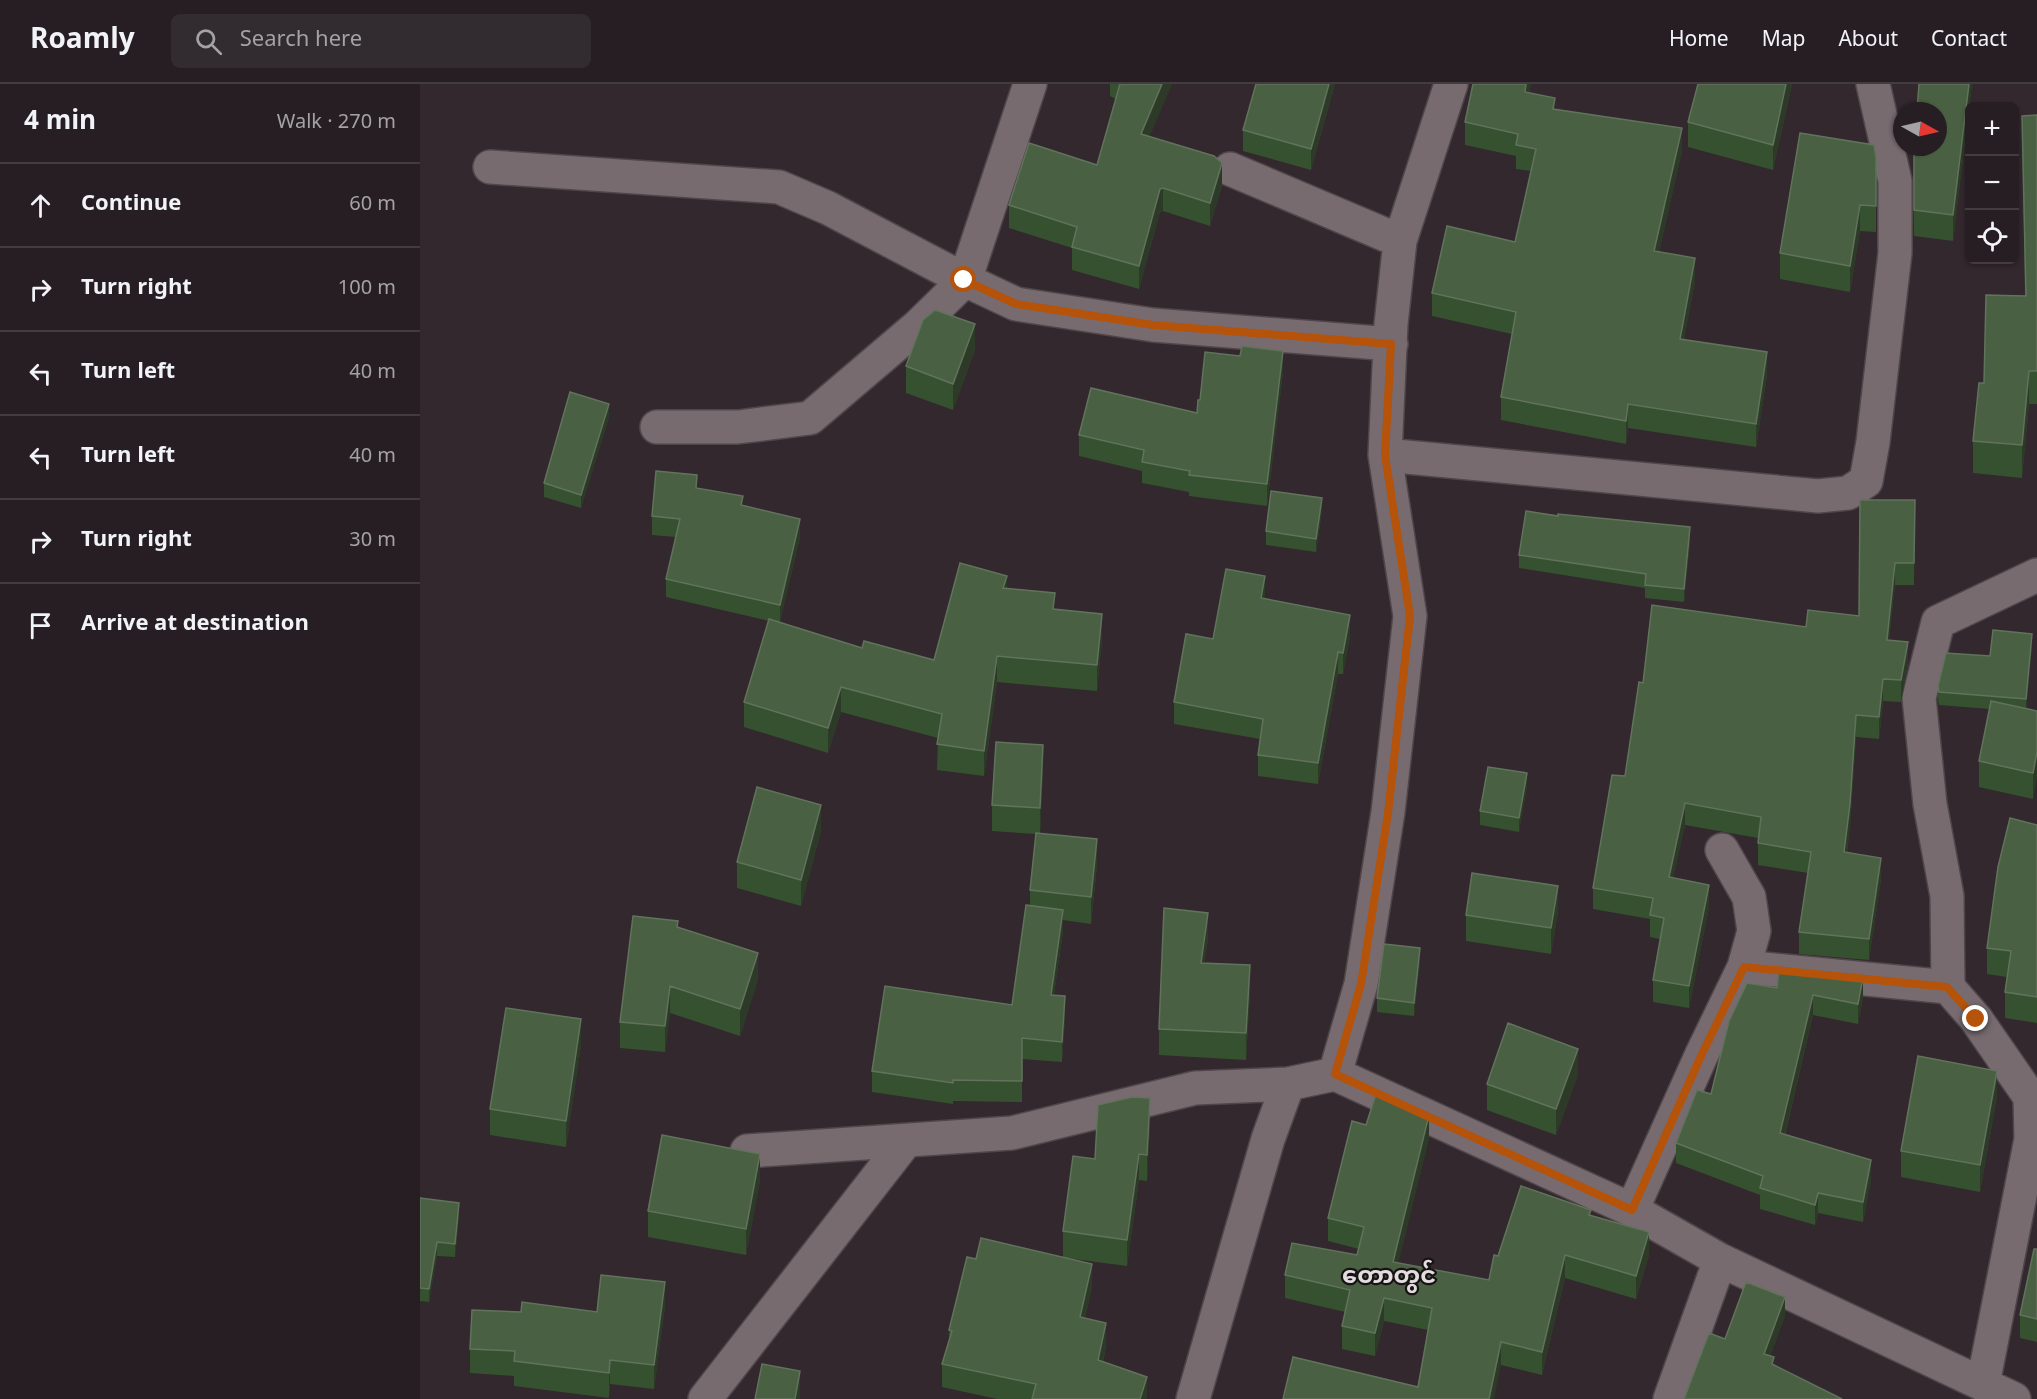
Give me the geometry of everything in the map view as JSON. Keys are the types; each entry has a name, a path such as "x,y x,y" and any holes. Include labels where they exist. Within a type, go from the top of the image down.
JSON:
{"street":[{"path":"657,428 738,427 810,418 918,326 964,280 1030,84"},
{"path":"1335,1074 1361,984 1365,961 1388,813 1410,616 1385,455 1400,241 1451,84"},
{"path":"1385,455 1818,496 1848,493 1866,481 1873,442 1895,253 1894,181 1873,84"},
{"path":"490,167 779,187 828,208 964,280 1016,304 1153,325 1391,344"},
{"path":"1230,169 1400,241"},
{"path":"1983,1384 2031,1139 2030,1097 1976,1019 1947,987 1947,896 1930,804 1919,698 1938,622 2037,575"},
{"path":"1632,1210 1744,967 1754,931 1749,897 1722,850"},
{"path":"1744,967 1947,987"},
{"path":"747,1151 1012,1133 1195,1088 1288,1084 1335,1074 1632,1210 1720,1260 2014,1399"},
{"path":"1193,1399 1268,1139 1288,1084"},
{"path":"705,1399 904,1142"},
{"path":"1670,1399 1720,1260"}],"building":[{"path":"1120,84 1162,84 1141,134 1214,156 1222,163 1210,203 1160,189 1139,266 1072,247 1077,227 1009,205 1029,143 1097,165"},
{"path":"1256,84 1329,84 1311,149 1243,130"},
{"path":"1473,84 1526,84 1525,92 1555,98 1553,109 1682,128 1654,251 1695,258 1680,339 1767,352 1756,424 1628,404 1626,421 1501,397 1516,312 1432,293 1447,226 1515,242 1536,149 1516,145 1518,134 1465,122"},
{"path":"1698,84 1786,84 1773,145 1688,122"},
{"path":"1919,84 1969,84 1953,215 1914,210 1914,156 1947,156 1947,102 1918,102"},
{"path":"2037,115 2037,371 2029,371 2022,445 1973,441 1979,383 1984,383 1986,295 2026,296 2022,116"},
{"path":"1800,133 1874,145 1876,206 1860,205 1850,266 1780,253"},
{"path":"935,310 975,324 953,384 906,366 923,320"},
{"path":"1242,346 1283,351 1267,484 1189,475 1190,471 1142,462 1144,450 1079,435 1091,388 1197,413 1205,352 1240,356"},
{"path":"570,392 609,404 581,495 544,483"},
{"path":"656,471 697,475 696,488 743,496 741,505 800,519 780,605 666,579 680,519 652,516"},
{"path":"1271,491 1322,498 1316,539 1266,531"},
{"path":"1860,500 1915,500 1914,563 1895,563 1887,640 1908,642 1901,680 1883,679 1879,717 1856,715 1844,852 1881,858 1869,939 1799,932 1811,852 1758,843 1761,817 1685,803 1669,877 1709,885 1689,986 1653,980 1664,918 1650,915 1653,898 1593,888 1612,775 1625,776 1639,682 1643,683 1652,605 1806,627 1808,610 1859,616"},
{"path":"1526,511 1558,516 1558,514 1690,527 1684,589 1645,585 1646,574 1519,555"},
{"path":"960,563 1007,576 1003,588 1055,593 1053,609 1102,614 1097,665 997,656 984,751 937,744 942,714 841,687 828,728 744,702 769,619 862,648 864,641 934,660"},
{"path":"1226,569 1265,576 1261,598 1350,615 1343,653 1338,652 1318,763 1258,755 1263,719 1174,702 1186,634 1213,639"},
{"path":"1993,630 2032,634 2026,699 1939,692 1938,686 1946,653 1990,656"},
{"path":"1991,701 2037,711 2037,752 2033,773 1979,761"},
{"path":"996,742 1043,745 1040,808 992,805"},
{"path":"1488,767 1527,773 1519,818 1480,811"},
{"path":"757,787 821,805 801,880 737,862"},
{"path":"2010,818 2037,825 2037,997 2005,992 2011,951 1987,948 1998,867"},
{"path":"1036,833 1097,839 1091,897 1030,890"},
{"path":"1472,873 1558,886 1551,928 1466,915"},
{"path":"1026,905 1063,910 1051,995 1065,996 1062,1042 1022,1038 1022,1081 953,1080 953,1083 872,1071 885,986 1012,1005"},
{"path":"1164,908 1208,913 1201,963 1250,965 1246,1033 1159,1029"},
{"path":"633,916 678,921 677,927 758,953 740,1009 670,986 665,1026 620,1022"},
{"path":"1384,944 1420,948 1414,1003 1377,998"},
{"path":"1779,969 1863,977 1858,1004 1813,995 1780,1133 1871,1160 1863,1202 1818,1193 1815,1205 1760,1188 1763,1176 1676,1143 1697,1090 1711,1094 1729,1021 1747,983 1777,988"},
{"path":"506,1008 581,1019 566,1121 490,1109"},
{"path":"1508,1023 1578,1049 1556,1109 1487,1084"},
{"path":"1918,1056 1997,1071 1980,1165 1901,1151"},
{"path":"1376,1094 1404,1103 1429,1115 1393,1262 1489,1280 1494,1255 1498,1256 1521,1186 1591,1210 1589,1215 1649,1232 1636,1276 1565,1255 1542,1352 1501,1342 1489,1399 1283,1399 1293,1357 1418,1387 1432,1308 1384,1298 1375,1333 1342,1326 1350,1290 1285,1275 1292,1243 1357,1255 1364,1227 1328,1218 1352,1121 1366,1125"},
{"path":"1132,1097 1150,1098 1147,1155 1139,1154 1127,1240 1063,1231 1073,1156 1095,1159 1098,1105"},
{"path":"662,1135 760,1154 746,1229 648,1211"},
{"path":"420,1198 459,1203 455,1244 437,1242 429,1289 420,1288"},
{"path":"981,1238 1092,1264 1080,1317 1106,1323 1098,1360 1147,1377 1140,1399 1032,1399 1036,1384 942,1364 952,1331 949,1330 967,1257 976,1259"},
{"path":"2034,1249 2037,1249 2037,1319 2020,1315"},
{"path":"601,1275 665,1282 654,1365 610,1360 609,1373 514,1361 515,1351 470,1349 472,1310 521,1312 522,1302 597,1312"},
{"path":"1746,1282 1785,1297 1764,1354 1774,1357 1772,1364 1842,1399 1684,1399 1709,1333 1725,1339"},
{"path":"762,1364 800,1371 795,1399 755,1399"}],"district":[{"name":"တောတွင်","path":"1389,1277"}],"route":[{"path":"964,280 1016,304 1153,325 1391,344 1385,455 1410,616 1388,813 1361,984 1335,1074 1632,1210 1744,967 1947,987 1976,1019"}]}
